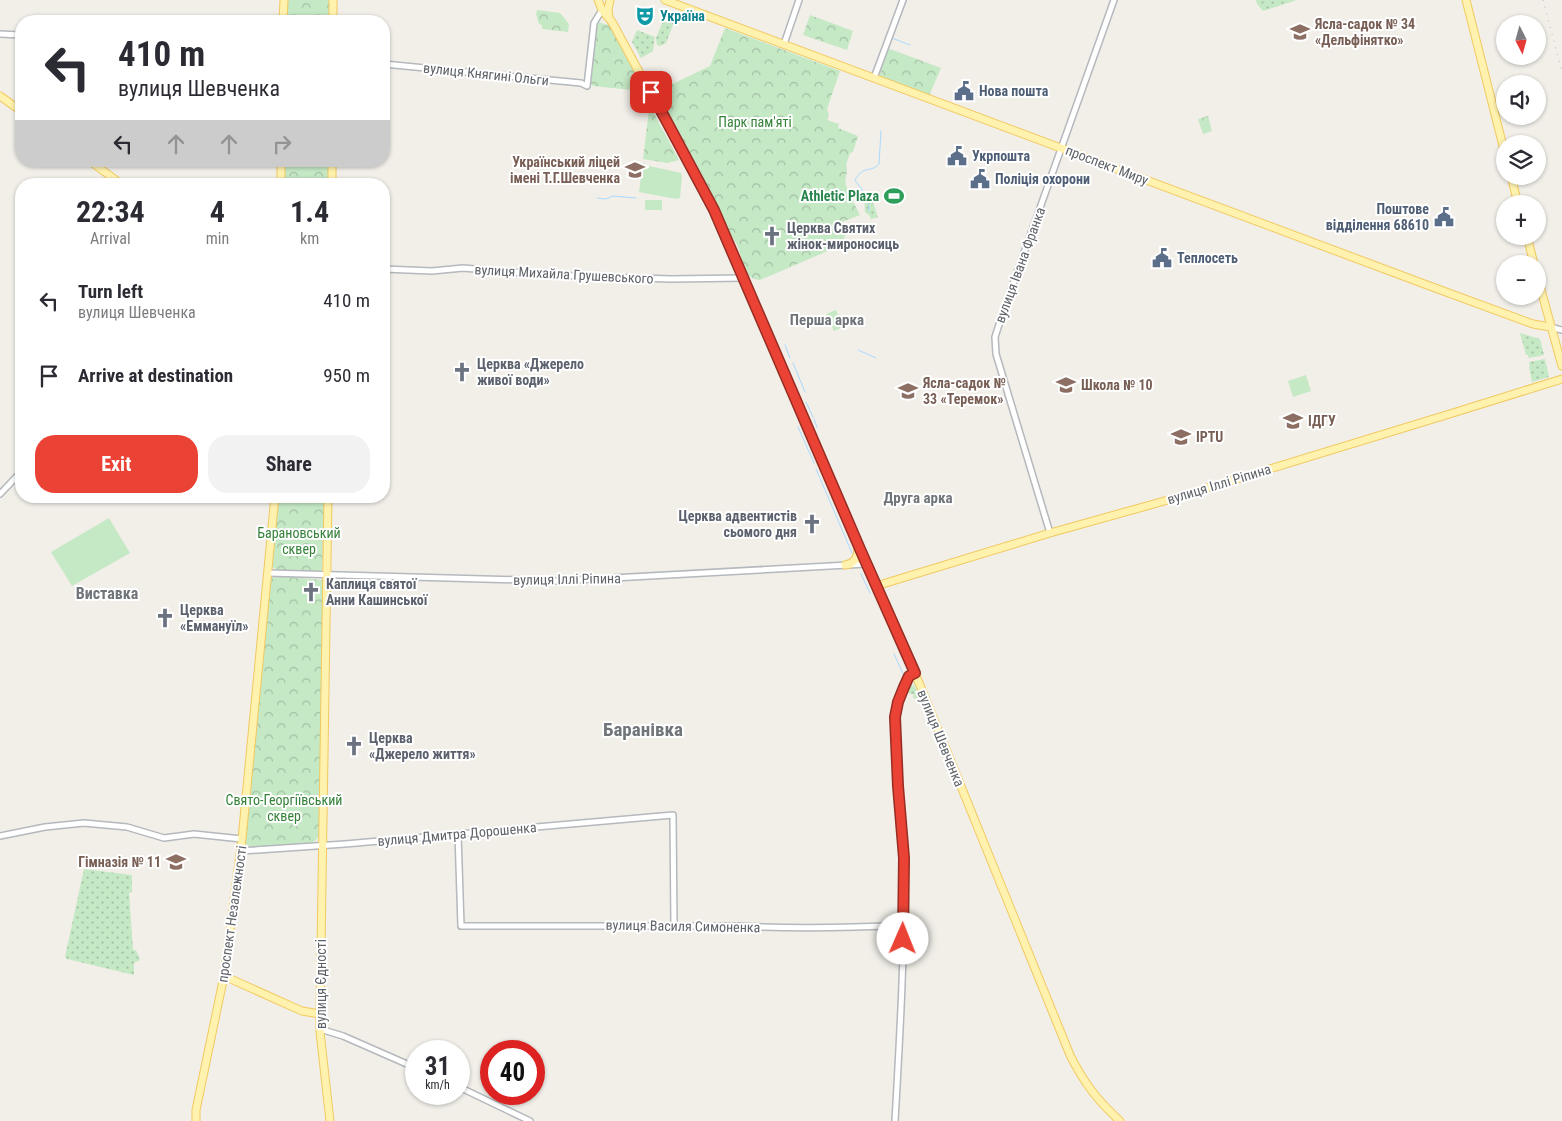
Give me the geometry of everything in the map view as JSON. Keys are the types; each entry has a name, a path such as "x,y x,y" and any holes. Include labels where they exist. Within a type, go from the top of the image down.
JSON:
{"main road":[{"path":"283,15 284,0"},
{"path":"333,0 333,15"},
{"name":"проспект Миру","path":"665,0 1529,323 1550,327"},
{"path":"1466,0 1500,135"},
{"path":"602,4 608,10 611,21"},
{"name":"вулиця Шевченка","path":"602,4 711,204 744,278 866,564 915,673 1070,1055 1095,1097 1120,1121"},
{"path":"0,96 15,107"},
{"path":"98,167 113,178"},
{"path":"1544,305 1562,366"},
{"name":"вулиця Іллі Ріпина","path":"876,586 1050,533 1168,500 1562,379"},
{"name":"проспект Незалежності","path":"196,1121 196,1110 224,976 241,851 273,503"},
{"path":"322,846 328,503"},
{"path":"845,565 851,564 856,559 858,552 857,543"},
{"path":"885,607 884,591 898,579"},
{"name":"вулиця Єдності","path":"322,846 320,1028 330,1121"},
{"path":"224,976 302,1012 320,1014"}],"street":[{"path":"784,44 798,0"},
{"path":"874,78 903,0"},
{"name":"вулиця Івана Франка","path":"1050,533 994,343 1004,309 1114,0"},
{"name":"вулиця Княгині Ольги","path":"390,65 581,83 587,86 594,23 602,4"},
{"path":"0,34 15,35"},
{"name":"вулиця Михайла Грушевського","path":"390,269 432,271 463,268 547,275 670,279 744,278"},
{"path":"1550,327 1562,330"},
{"path":"1558,355 1558,347 1562,341"},
{"path":"0,494 15,478"},
{"name":"вулиця Іллі Ріпина","path":"268,572 558,581 866,564"},
{"path":"895,1121 902,991 904,858 895,717 898,702 909,676 915,673"},
{"name":"вулиця Дмитра Дорошенка","path":"241,851 322,846 673,815 674,926"},
{"path":"0,836 40,827 84,823 127,827 164,838 199,834 242,838"},
{"name":"вулиця Василя Симоненка","path":"458,834 461,926 846,927 904,925"},
{"path":"320,1028 405,1063"},
{"path":"470,1092 530,1121"}],"green space":[{"path":"288,0 329,0 329,15 287,15"},
{"path":"1256,0 1297,0 1263,11"},
{"path":"537,10 560,13 569,24 568,32 542,29 536,14"},
{"path":"666,14 676,17 666,43 660,46 657,45 656,38"},
{"path":"810,15 853,31 847,50 803,35"},
{"path":"597,22 609,25 642,86 642,91 593,86 591,84"},
{"name":"Парк пам'яті","path":"725,28 840,71 828,106 829,114 827,120 839,124 838,128 858,136 846,165 846,185 860,215 842,222 847,235 844,236 844,244 760,280 754,279 746,272 737,245 711,193 655,90 662,89 710,66"},
{"path":"637,30 655,37 653,51 641,58 632,42"},
{"path":"890,49 941,68 929,96 879,77"},
{"path":"649,110 652,110 679,160 667,163 643,159"},
{"path":"1208,116 1212,131 1203,134 1198,119"},
{"path":"643,163 681,173 680,198 676,199 639,192"},
{"path":"285,167 329,167 329,178 284,178"},
{"path":"869,195 878,217 871,219 865,212 864,198"},
{"path":"645,200 662,200 662,210 645,210"},
{"path":"836,310 843,327 834,331 826,314"},
{"path":"1520,333 1540,339 1544,355 1529,358 1526,355"},
{"path":"1545,359 1549,377 1532,382 1529,362"},
{"path":"1306,375 1311,391 1293,397 1288,381"},
{"name":"Барановський сквер","path":"277,503 325,503 322,572 278,570 272,567"},
{"path":"109,518 130,553 72,586 51,552"},
{"name":"Свято-Георгіївський сквер","path":"278,576 323,580 320,834 311,843 251,847 245,842 270,580"},
{"path":"909,684 914,688 914,684 919,699 915,689 918,699 913,698 914,695 904,693"},
{"path":"84,869 132,875 132,892 129,893 133,950 136,950 140,960 134,963 134,975 65,957"}],"waterway":[{"path":"892,38 910,45"},
{"path":"863,191 855,180 861,172 876,167 879,164 881,131"},
{"path":"597,198 606,199 613,196 636,198"},
{"path":"868,199 869,211"},
{"path":"785,345 790,358"},
{"path":"858,350 876,358"},
{"path":"793,363 805,392"},
{"path":"806,402 813,417"},
{"path":"814,419 817,427"},
{"path":"798,427 814,463"},
{"path":"816,469 852,553"},
{"path":"861,574 870,593"},
{"path":"894,654 905,678"}],"railway":[{"path":"1543,0 1562,72"}],"place":[{"name":"Україна","path":"645,16"},
{"name":"Ясла-садок № 34 «Дельфінятко»","path":"1300,32"},
{"name":"Нова пошта","path":"964,91"},
{"name":"Укрпошта","path":"957,156"},
{"name":"Український ліцей імені Т.Г.Шевченка","path":"635,170"},
{"name":"Поліція охорони","path":"980,179"},
{"name":"Athletic Plaza","path":"894,196"},
{"name":"Поштове відділення 68610","path":"1444,217"},
{"name":"Церква Святих жінок-мироносиць","path":"772,236"},
{"name":"Теплосеть","path":"1162,258"},
{"name":"Церква «Джерело живої води»","path":"462,372"},
{"name":"Школа № 10","path":"1066,385"},
{"name":"Ясла-садок № 33 «Теремок»","path":"908,391"},
{"name":"ІДГУ","path":"1293,421"},
{"name":"IPTU","path":"1181,437"},
{"name":"Церква адвентистів сьомого дня","path":"812,524"},
{"name":"Каплиця cвятої Анни Кашинської","path":"311,592"},
{"name":"Церква «Еммануїл»","path":"165,618"},
{"name":"Церква «Джерело життя»","path":"354,746"},
{"name":"Гімназія № 11","path":"176,862"}],"district":[{"name":"Перша арка","path":"827,320"},
{"name":"Друга арка","path":"918,498"},
{"name":"Виставка","path":"107,593"},
{"name":"Баранівка","path":"643,729"}],"route":[{"path":"651,92 714,210 915,673 909,676 904,687 895,717 904,858 903,939"}]}
